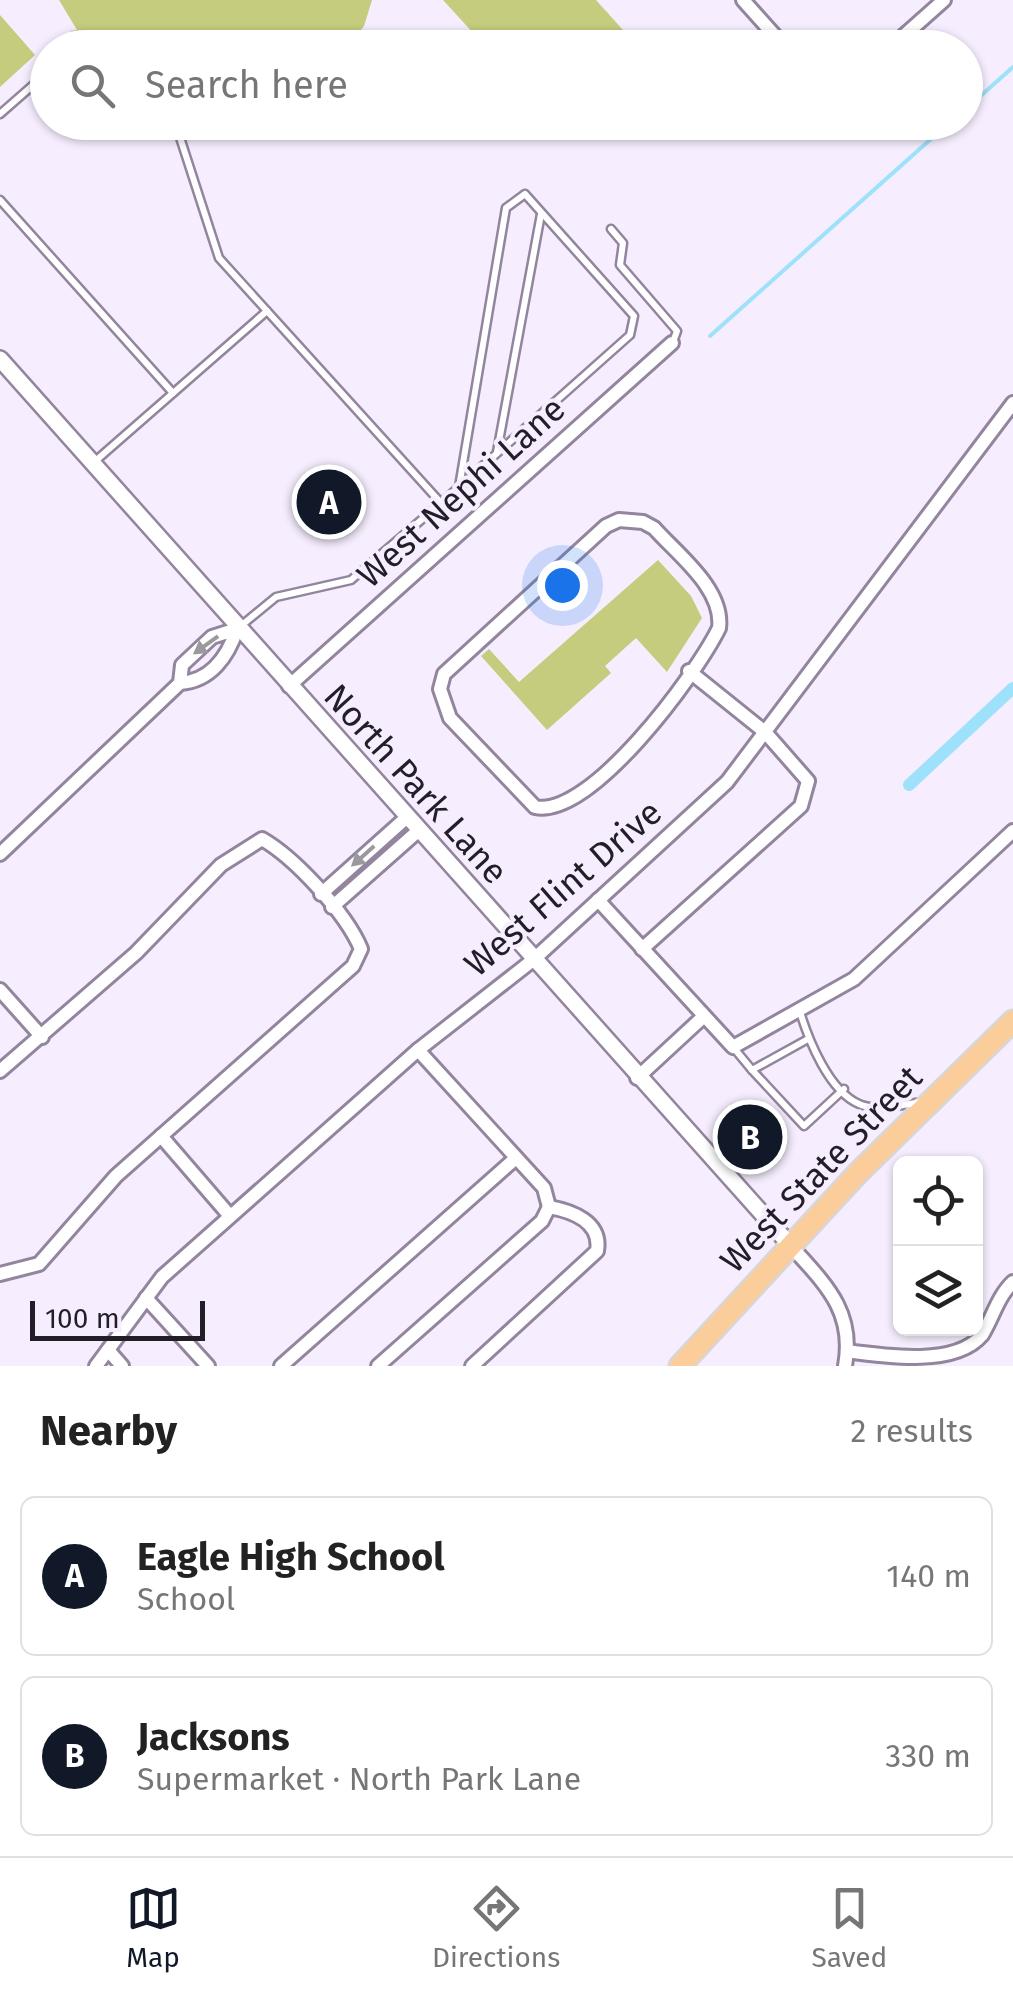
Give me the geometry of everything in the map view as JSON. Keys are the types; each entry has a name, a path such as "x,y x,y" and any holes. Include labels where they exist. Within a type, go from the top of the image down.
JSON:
{"main road":[{"name":"West State Street","path":"680,1366 929,1101 1013,1021"}],"street":[{"path":"744,0 770,30"},
{"path":"910,30 944,0"},
{"name":"West Nephi Lane","path":"288,686 672,344"},
{"name":"North Park Lane","path":"0,358 237,629 791,1246"},
{"name":"West Flint Drive","path":"96,1366 162,1278 418,1050 532,960 727,782 1013,403"},
{"path":"631,519 654,528 711,592 720,616 713,640 689,671 645,734 576,798 548,810 525,800 450,718 440,689 454,662 606,526 631,519"},
{"path":"180,683 182,664 212,637 237,629"},
{"path":"0,854 180,683 197,682 229,653 237,629"},
{"path":"642,949 801,806 808,781 765,732 689,671"},
{"path":"321,894 406,818"},
{"path":"332,907 418,831"},
{"path":"598,900 733,1047 854,979 1013,831"},
{"path":"0,1071 136,953 221,865 262,839 282,850 354,932 362,949 353,966 100,1192 39,1264 1,1274"},
{"path":"0,990 42,1037"},
{"path":"637,1078 703,1018"},
{"path":"378,1366 542,1221 549,1207 548,1194 418,1050"},
{"path":"161,1136 230,1216"},
{"path":"281,1366 516,1158"},
{"path":"472,1366 593,1259 599,1246 594,1232 579,1215 549,1207"},
{"path":"791,1246 828,1286 848,1326 845,1366"},
{"path":"847,1351 943,1365 962,1357 980,1340 1013,1282"},
{"path":"146,1298 208,1366"},
{"path":"108,1350 122,1366"}],"lane":[{"path":"0,114 30,88"},
{"path":"181,140 219,258 442,503"},
{"path":"237,629 276,597 351,580 442,503 460,487 497,453 630,335 635,326 634,316 524,194 506,208 460,487"},
{"path":"0,200 173,394"},
{"path":"497,453 542,213"},
{"path":"611,230 623,242 620,265 677,331 672,344"},
{"path":"92,464 267,311"},
{"path":"800,1012 814,1058 858,1104 929,1101"},
{"path":"752,1070 808,1039"},
{"path":"733,1047 804,1126 844,1089"}],"green space":[{"path":"59,0 372,0 361,30 77,30"},
{"path":"443,0 596,0 623,30 470,30"},
{"path":"0,15 30,49 30,60 0,87"},
{"path":"658,560 691,596 702,618 667,672 636,638 605,666 611,673 547,730 481,656 489,649 519,682"}],"waterway":[{"path":"983,94 1013,67"},
{"path":"710,336 930,140"},
{"path":"909,785 1013,688"}],"place":[{"name":"Eagle High School","path":"329,502"},
{"name":"Jacksons","path":"750,1137"}]}
